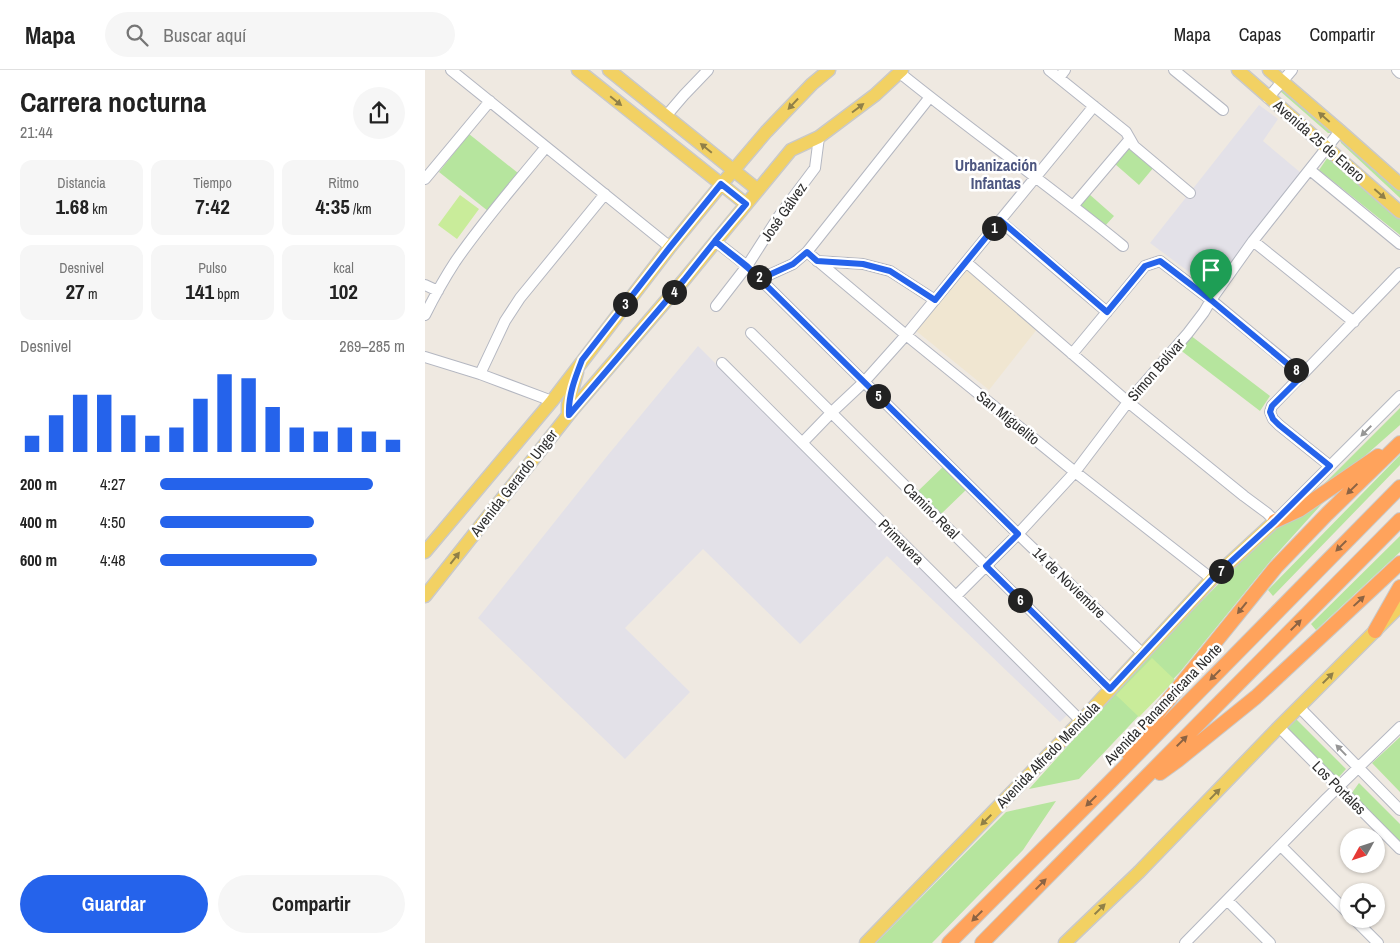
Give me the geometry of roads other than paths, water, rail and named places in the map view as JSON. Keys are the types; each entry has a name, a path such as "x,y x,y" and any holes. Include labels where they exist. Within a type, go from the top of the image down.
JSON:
{"highway":[{"path":"1275,521 1299,510 1367,463 1400,443"},
{"path":"1125,766 1140,735 1276,567 1400,443"},
{"name":"Avenida Panamericana Norte","path":"949,943 1400,487"},
{"path":"981,943 1400,520"},
{"path":"1134,790 1178,760 1256,696 1400,563"},
{"path":"1375,631 1400,588"}],"main road":[{"path":"578,70 746,204"},
{"path":"609,70 758,190"},
{"name":"Avenida Gerardo Unger","path":"425,552 552,401 670,247 721,184 766,132 812,84 829,70"},
{"name":"Avenida 25 de Enero","path":"1238,70 1400,212"},
{"name":"Avenida 25 de Enero","path":"1269,70 1400,184"},
{"path":"569,415 791,150 819,137 875,95 901,71"},
{"name":"Avenida Gerardo Unger","path":"425,596 569,415 575,376 582,360"},
{"name":"Avenida Alfredo Mendiola","path":"866,943 1081,721 1212,579 1275,521"},
{"path":"1065,943 1139,872 1279,727 1400,606"}],"street":[{"path":"451,70 670,247"},
{"path":"666,116 708,70"},
{"path":"1049,70 1062,74 1094,106 1127,132 1134,146 1190,193"},
{"path":"1174,70 1223,110"},
{"path":"1268,98 1292,70"},
{"path":"1397,70 1400,73"},
{"path":"901,71 930,97 1074,205 1123,246"},
{"path":"760,279 793,264 807,252 930,97"},
{"path":"425,179 490,101"},
{"path":"802,443 864,382 906,335 1094,106"},
{"name":"Simon Bolívar","path":"956,596 1018,534 1075,472 1128,402 1188,333 1253,241 1340,131"},
{"name":"José Gálvez","path":"716,306 747,266 779,216 815,168 819,137"},
{"path":"1074,205 1130,139"},
{"path":"425,315 455,262 546,147"},
{"path":"1310,170 1400,244"},
{"path":"480,374 505,321 520,298 605,194"},
{"path":"1000,220 1107,312"},
{"name":"14 de Noviembre","path":"715,241 747,266 1018,534 1143,654"},
{"path":"1253,241 1354,322"},
{"name":"San Miguelito","path":"807,252 1075,472 1212,579"},
{"path":"817,261 863,264 890,271 935,300"},
{"path":"1072,354 1145,266 1160,261 1211,300 1302,376"},
{"path":"966,262 1128,402 1275,521"},
{"path":"1330,466 1273,419 1270,412 1272,406 1400,273"},
{"path":"425,284 438,291"},
{"name":"Camino Real","path":"751,333 1110,689"},
{"path":"425,358 480,374 552,401"},
{"name":"Primavera","path":"722,363 1081,721"},
{"name":"Avenida Alfredo Mendiola","path":"1275,521 1400,396"},
{"name":"Los Portales","path":"1299,707 1400,810"},
{"name":"Los Portales","path":"1279,727 1400,849"},
{"path":"1185,943 1338,787 1400,727"},
{"path":"1281,846 1340,905"},
{"path":"1227,900 1270,943"},
{"path":"1363,928 1378,943"}],"district":[{"name":"Urbanización Infantas","path":"996,174"}]}
